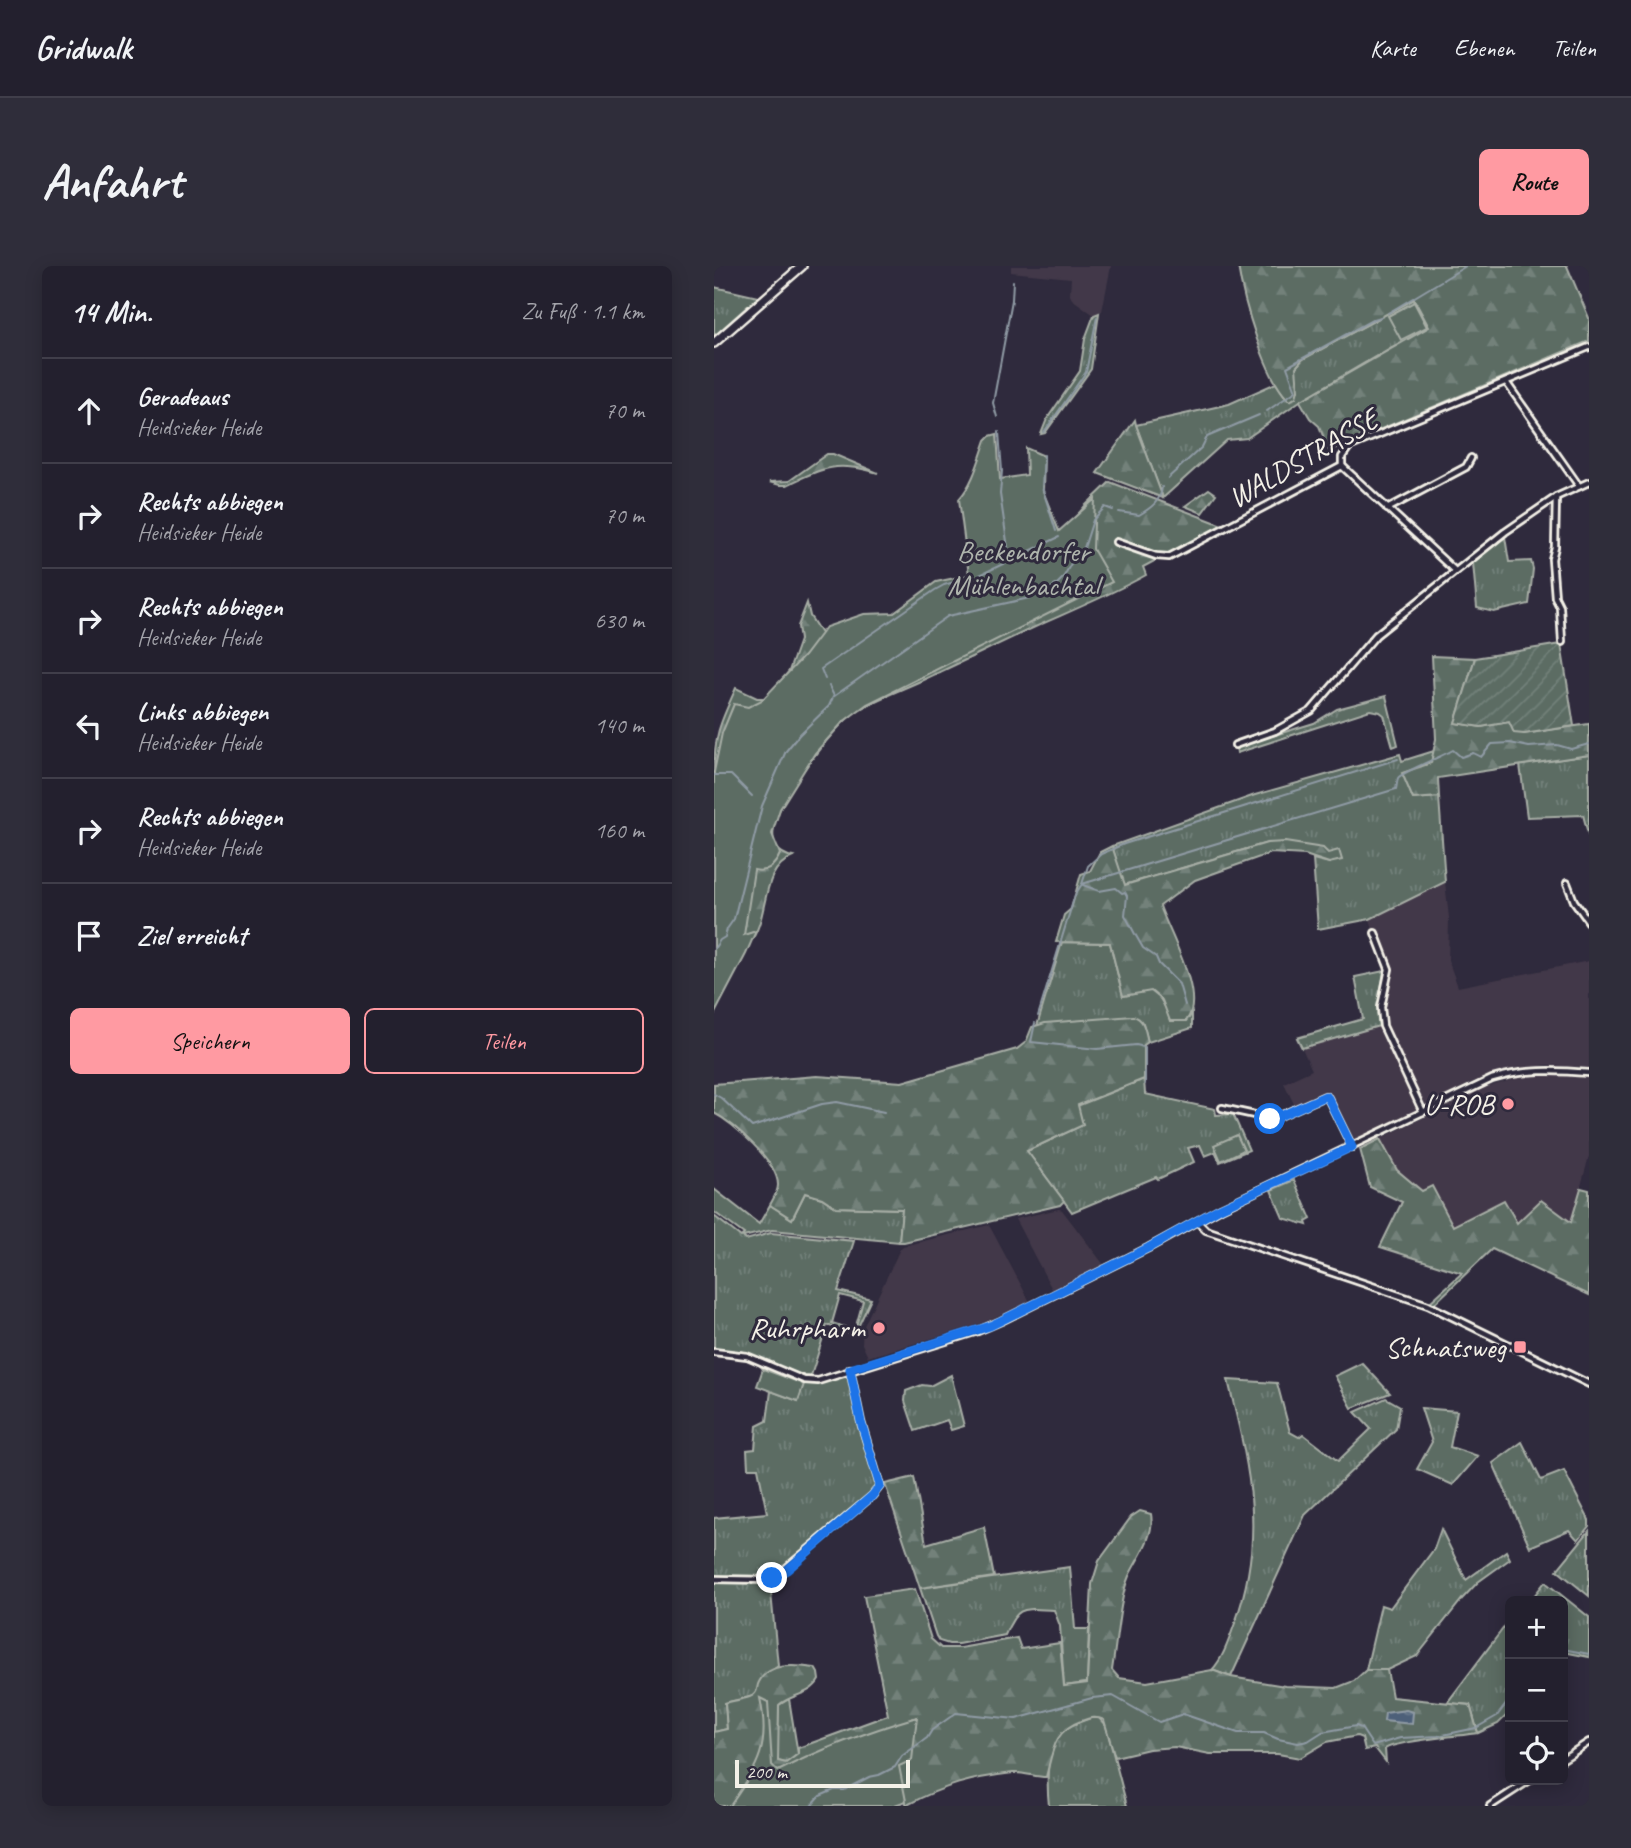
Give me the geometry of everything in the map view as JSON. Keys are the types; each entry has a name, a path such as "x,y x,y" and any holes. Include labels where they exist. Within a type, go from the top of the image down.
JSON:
{"street":[{"path":"714,343 802,266"},
{"name":"WALDSTRASSE","path":"1116,542 1156,556 1169,556 1342,467 1342,457 1349,447 1589,347"},
{"path":"1506,382 1579,486"},
{"path":"1387,509 1466,467 1471,458"},
{"path":"1342,467 1455,571"},
{"path":"1236,746 1275,731 1311,711 1376,635 1505,532 1556,497 1589,482"},
{"path":"1556,497 1555,547 1552,559 1555,597 1560,607 1562,642"},
{"path":"1567,883 1574,901 1589,922"},
{"path":"1375,933 1388,964 1381,1007 1383,1026 1423,1112"},
{"path":"714,1352 747,1356 811,1381 990,1326 1198,1222 1218,1209 1492,1079 1516,1073 1557,1070 1589,1073"},
{"path":"1222,1108 1273,1119 1325,1096 1352,1147"},
{"path":"1198,1222 1206,1230 1428,1305 1589,1384"},
{"path":"714,1579 767,1580 778,1576 872,1496 880,1486 861,1422 850,1369"},
{"path":"1568,1756 1589,1742"},
{"path":"1490,1806 1522,1785"}],"shaded area":[{"path":"1011,266 1111,266 1102,311 1094,315 1072,299 1071,278 1011,272"},
{"path":"1445,882 1449,918 1448,960 1458,987 1589,961 1589,1068 1547,1065 1497,1073 1473,1082 1353,1143 1329,1095 1321,1093 1295,1106 1284,1083 1312,1070 1302,1048 1379,1026 1377,1014 1384,971 1370,919"},
{"path":"1549,1075 1589,1078 1589,1156 1571,1223 1518,1223 1503,1200 1453,1226 1432,1187 1422,1192 1397,1170 1380,1139 1484,1088 1518,1078"},
{"path":"1059,1209 1104,1265 1053,1291 1015,1219"},
{"path":"989,1225 1030,1302 976,1326 868,1357 862,1344 863,1328 900,1249 903,1246"}],"green space":[{"path":"1238,266 1567,266 1589,318 1589,341 1329,451 1319,426 1310,418 1300,401 1429,327 1414,299 1303,359 1296,367 1296,397 1290,401 1272,376 1256,338"},
{"path":"714,287 758,297 714,336"},
{"path":"1414,299 1429,328 1300,401 1247,438 1227,440 1163,498 1136,425 1229,404 1276,383 1284,395 1296,377 1296,367 1303,359"},
{"path":"1414,302 1427,327 1401,340 1388,316"},
{"path":"1099,313 1091,369 1045,433 1041,434 1047,419 1080,371 1085,339 1094,315"},
{"path":"1135,420 1136,425 1163,498 1097,473"},
{"name":"Beckendorfer Mühlenbachtal","path":"997,434 1000,479 1027,475 1026,448 1044,456 1043,491 1059,531 1095,499 1093,549 1112,582 867,704 843,722 815,753 780,809 772,834 780,854 770,868 754,870 744,935 756,931 714,1015 714,772 722,733 734,704 748,707 762,700 804,656 826,627 864,614 894,613 936,582 969,575 959,499 972,479 986,440"},
{"path":"827,454 878,473 841,467 821,470 787,485 769,482 789,481"},
{"path":"1110,482 1222,525 1143,567 1146,575 874,702 846,720 808,764 778,814 774,827 774,843 783,853 793,857 782,863 775,872 756,932 738,953 714,968 776,771 1004,601 1085,506"},
{"path":"1209,489 1216,494 1202,513 1185,506"},
{"path":"1505,537 1509,562 1531,561 1533,569 1529,604 1494,612 1477,608 1473,563"},
{"path":"807,603 810,616 822,635 714,775 719,730 736,688 757,698 768,698 789,671 800,640 798,626"},
{"path":"1561,644 1574,726 1524,734 1514,733 1509,722 1481,727 1455,723 1475,658"},
{"path":"1432,656 1475,658 1455,723 1481,727 1509,722 1524,734 1589,724 1589,755 1438,778 1439,797 1413,799 1402,773 1431,763 1436,739"},
{"path":"1386,696 1398,745 1393,747 1384,715 1370,710 1237,753 1236,747 1314,723 1337,709"},
{"path":"1434,751 1431,763 1403,773 1413,799 1439,797 1445,882 1370,919 1318,929 1313,859 1329,863 1328,853 1267,843 1124,885 1112,846 1255,795 1400,754 1402,761"},
{"path":"1589,755 1589,837 1583,815 1527,817 1520,765"},
{"path":"1285,842 1323,848 1328,853 1339,850 1342,860 1329,863 1305,855 1271,853 1195,880 1160,906 1189,981 1192,997 1191,1010 1186,1021 1170,1021 1162,1000 1151,991 1123,996 1110,943 1056,942 1064,915 1071,909 1081,874 1090,871 1100,852 1112,846 1125,885 1267,843"},
{"path":"1062,942 1110,943 1123,996 1151,990 1158,995 1165,1007 1189,1018 1192,1013 1192,1028 1148,1042 1143,1023 1037,1026"},
{"path":"1384,971 1377,1014 1379,1026 1302,1048 1297,1038 1363,1019 1355,977"},
{"path":"1133,1016 1142,1023 1148,1042 1144,1045 1144,1079 1078,1105 1083,1125 1027,1151 1064,1201 1060,1205 904,1242 899,1242 902,1209 836,1207 822,1198 805,1193 792,1219 770,1205 778,1185 771,1165 743,1134 714,1113 714,1084 817,1076 902,1082 1017,1049 1026,1042 1032,1027 1045,1023"},
{"path":"1144,1079 1145,1094 1215,1109 1216,1115 1233,1114 1249,1150 1220,1162 1215,1152 1205,1156 1200,1145 1188,1148 1194,1162 1072,1212 1027,1151 1083,1125 1077,1106"},
{"path":"1237,1135 1244,1150 1221,1161 1214,1145"},
{"path":"1380,1139 1397,1170 1422,1191 1432,1186 1453,1226 1504,1200 1517,1223 1541,1200 1571,1222 1581,1188 1589,1190 1589,1295 1492,1249 1434,1304 1430,1302 1462,1273 1380,1247 1402,1202 1370,1187 1360,1149"},
{"path":"1294,1180 1311,1219 1306,1222 1307,1225 1283,1218 1271,1190"},
{"path":"714,1189 759,1224 770,1205 792,1219 805,1193 822,1198 836,1207 902,1209 899,1242 772,1230 743,1237 746,1240 771,1233 854,1241 838,1291 871,1299 858,1327 856,1326 863,1301 840,1295 832,1323 857,1331 856,1335 827,1325 810,1379 747,1354 714,1350 714,1216 741,1237 744,1234 714,1212"},
{"path":"1362,1363 1390,1393 1352,1408 1335,1376"},
{"path":"766,1365 813,1384 848,1375 858,1427 876,1481 875,1489 777,1571 761,1577 714,1576 714,1518 767,1513 758,1468 748,1468 747,1450 755,1449 757,1426 767,1421 771,1391 798,1401 803,1384 760,1366"},
{"path":"763,1369 804,1384 798,1401 757,1386"},
{"path":"951,1375 964,1426 951,1430 947,1420 915,1431 905,1401 906,1391 922,1385 930,1386"},
{"path":"1228,1380 1277,1383 1290,1432 1299,1437 1303,1434 1338,1461 1371,1429 1355,1412 1386,1398 1400,1406 1396,1429 1305,1515 1231,1677 1212,1670 1226,1648 1245,1591 1252,1530 1248,1472"},
{"path":"1421,1408 1457,1411 1450,1447 1478,1456 1453,1485 1417,1469 1432,1442"},
{"path":"1522,1442 1541,1480 1564,1471 1589,1520 1589,1526 1578,1540 1569,1530 1530,1547 1493,1463"},
{"path":"914,1477 926,1544 984,1527 994,1577 920,1588 885,1484"},
{"path":"1140,1511 1151,1514 1151,1530 1129,1576 1123,1596 1112,1670 1119,1678 1147,1682 1212,1670 1231,1677 1285,1686 1336,1688 1354,1681 1366,1670 1387,1670 1392,1697 1470,1705 1478,1733 1391,1746 1385,1749 1386,1762 1375,1748 1365,1750 1362,1738 1357,1736 1327,1742 1300,1758 1278,1754 1210,1754 1175,1747 1149,1749 1115,1757 1104,1720 1092,1718 1072,1725 1059,1736 1046,1777 1017,1773 984,1777 946,1787 907,1805 904,1798 714,1806 714,1732 727,1729 725,1703 754,1694 759,1682 769,1671 784,1666 815,1668 819,1680 811,1689 779,1705 778,1761 786,1763 798,1754 798,1748 888,1715 864,1596 915,1589 931,1639 941,1648 960,1648 1017,1638 1021,1649 1060,1643 1064,1686 1087,1683 1092,1584 1099,1561 1131,1517"},
{"path":"1441,1529 1466,1580 1506,1551 1510,1559 1478,1582 1417,1656 1387,1670 1366,1670 1381,1605 1390,1608 1434,1549"},
{"path":"1589,1531 1589,1596 1557,1570"},
{"path":"1070,1567 1075,1629 1089,1629 1087,1683 1064,1686 1060,1626 1054,1610 1023,1610 1014,1618 1005,1635 949,1644 939,1641 936,1636 920,1588"},
{"path":"714,1580 770,1582 778,1666 761,1679 758,1691 753,1696 725,1703 727,1729 714,1732"},
{"path":"1545,1582 1563,1596 1534,1596"},
{"path":"1568,1600 1589,1617 1589,1657 1568,1653"},
{"path":"1505,1626 1505,1717 1498,1724 1478,1733 1470,1705 1447,1703"},
{"path":"760,1698 768,1702 772,1765 778,1771 846,1741 917,1717 912,1760 899,1766 906,1801 892,1806 730,1806 759,1756 764,1731"},
{"path":"789,1699 798,1754 786,1763 777,1761 779,1705"},
{"path":"1099,1718 1106,1726 1127,1806 1049,1806 1048,1771 1050,1753 1056,1738 1077,1723"}],"water":[{"path":"1406,1710 1413,1712 1412,1724 1384,1721 1385,1713"}],"waterway":[{"path":"1388,313 1466,266"},
{"path":"997,417 993,403 1013,281"},
{"path":"1044,432 1086,372 1097,317"},
{"path":"1267,411 1296,391 1287,367 1381,317"},
{"path":"1168,478 1202,447 1207,437 1259,415"},
{"path":"999,432 1002,471 1000,494 1010,562"},
{"path":"1044,455 1042,487 1056,531"},
{"path":"1119,512 1139,515 1148,510 1160,496 1162,487"},
{"path":"714,949 725,937 734,919 762,806 786,751 829,706 833,697 948,616 1025,599 1045,592 1057,584 1084,548 1093,520 1105,507 1113,510"},
{"path":"980,575 1059,537"},
{"path":"825,679 821,669 935,590 972,577"},
{"path":"829,686 834,696"},
{"path":"1082,884 1396,789 1398,778 1453,750 1461,757 1473,753 1481,757 1492,744 1510,743 1529,747 1557,745 1571,749 1589,744"},
{"path":"1038,1016 1075,895 1088,866 1101,854 1124,844 1398,759"},
{"path":"714,775 731,775 752,796"},
{"path":"1083,885 1099,891 1116,888 1122,893 1125,892 1125,915 1135,934 1143,948 1156,957 1159,964 1179,984 1185,1005"},
{"path":"1035,1023 1031,1042 1097,1049 1136,1045 1145,1047 1145,1084"},
{"path":"714,1094 752,1127 822,1104 837,1102 884,1112"},
{"path":"1568,1650 1589,1654"},
{"path":"811,1806 820,1796 834,1790 844,1790 895,1767 902,1756 956,1713 1016,1719 1092,1698 1113,1696 1159,1722 1183,1714 1238,1733 1264,1733 1298,1743 1308,1741 1322,1732 1356,1726 1361,1728 1373,1746 1400,1738 1438,1736 1476,1728 1497,1716 1505,1706"}],"place":[{"name":"U-ROB","path":"1508,1104"},
{"name":"Ruhrpharm","path":"879,1328"},
{"name":"Schnatsweg","path":"1520,1347"}],"route":[{"path":"772,1578 787,1570 880,1486 861,1422 850,1369 990,1326 1190,1227 1218,1209 1352,1147 1325,1096 1270,1119"}]}
